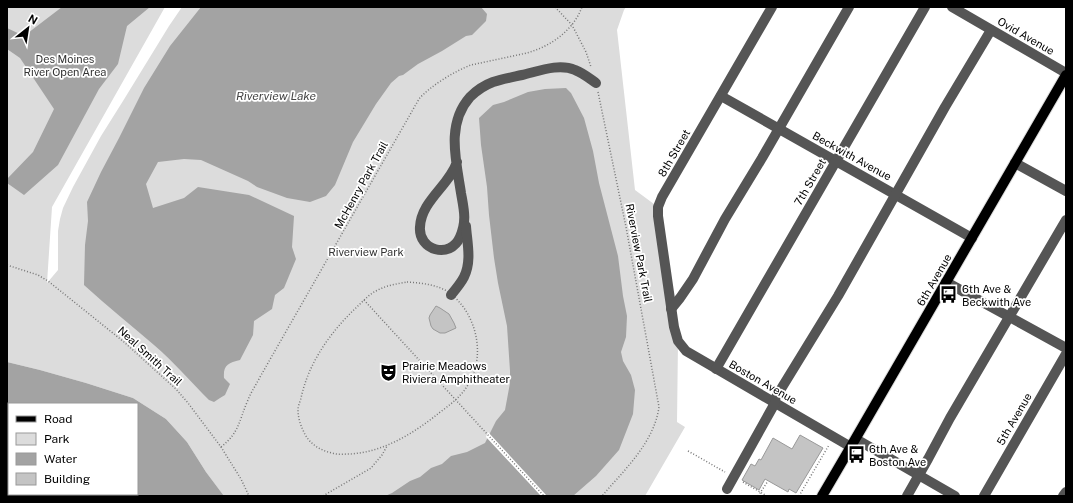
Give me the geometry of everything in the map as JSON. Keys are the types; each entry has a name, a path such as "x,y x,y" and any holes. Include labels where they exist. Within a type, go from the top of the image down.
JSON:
{"main road":[{"name":"6th Avenue","path":"822,496 1066,74"}],"street":[{"name":"8th Street","path":"674,328 658,207 772,7"},
{"path":"671,310 693,279 725,219 747,184 849,7"},
{"name":"7th Street","path":"716,368 925,7"},
{"name":"Ovid Avenue","path":"952,7 1066,74"},
{"path":"726,489 774,402 838,296 945,107 991,30"},
{"path":"451,295 465,276 468,266 465,220 454,137 462,108 474,94 493,82 556,67 575,69 596,83"},
{"name":"Beckwith Avenue","path":"721,96 972,238"},
{"path":"457,162 450,176 422,214 420,227 421,237 426,244 435,249 442,251 452,248 459,239 464,228 465,220"},
{"path":"1015,163 1066,191"},
{"path":"907,496 950,418 1066,220"},
{"path":"946,282 1066,348"},
{"name":"Boston Avenue","path":"674,328 678,341 686,351 774,402 919,475 955,496"},
{"name":"5th Avenue","path":"984,496 1066,354"},
{"path":"1063,496 1066,492"}],"path":[{"name":"Riverview Park Trail","path":"555,7 572,25 586,52 601,102 626,227 659,407 651,434 640,452 602,496"},
{"name":"McHenry Park Trail","path":"221,446 233,435 248,399 260,377 419,99 431,88 464,67 535,50 552,42 559,38 572,25 582,7"},
{"name":"Neal Smith Trail","path":"7,265 38,275 48,281 124,342 176,389 221,446 241,479 249,496"},
{"path":"407,282 426,283 444,290 457,300 468,314 475,328 478,346 477,359 470,382 462,394 422,427 388,445 372,451 354,454 336,454 323,451 305,436 300,424 298,409 308,374 317,356 331,334 364,300 378,289 407,282"},
{"path":"364,300 544,496"},
{"path":"323,496 372,468 388,445"},
{"path":"799,496 829,445"},
{"path":"758,496 768,481"}],"green space":[{"name":"Riverview Park","path":"7,7 165,7 52,207 47,283 58,270 58,231 60,219 63,208 73,187 101,136 182,7 626,7 617,30 635,190 658,207 678,341 677,422 685,427 645,496 224,496 206,472 187,442 166,419 133,398 86,383 7,362"}],"water":[{"path":"62,7 150,7 127,26 118,64 99,89 58,165 24,195 7,183 7,179 33,152 54,109 20,58 7,49 7,28 24,36"},
{"name":"Riverview Lake","path":"201,7 481,7 487,14 486,21 472,35 466,36 418,64 391,83 376,104 353,142 335,185 326,196 310,202 287,198 257,187 248,181 201,160 184,159 158,162 146,184 153,208 184,198 198,187 249,195 294,216 292,247 296,259 284,288 275,295 272,309 254,321 253,335 240,360 232,362 225,367 224,378 230,384 225,395 214,402 209,400 161,352 84,285 85,245 88,221 87,202 144,88 170,46"},
{"path":"566,88 571,93 584,118 593,151 599,183 618,256 627,316 626,337 621,352 623,361 631,375 635,390 633,414 619,450 596,476 573,496 385,496 410,481 420,477 431,468 442,464 451,456 467,452 485,443 496,421 505,410 510,383 507,326 494,258 479,118 493,105 528,92 545,89"},
{"path":"7,362 86,383 133,398 166,419 187,442 206,472 224,496 7,496"}],"pier":[{"path":"488,432 547,496 541,496 486,437"}],"building":[{"path":"436,306 449,314 456,328 445,333 440,333 433,329 429,318"},
{"path":"800,435 823,448 796,493 789,489 788,492 765,479 759,490 742,480 751,464 755,466 759,459 761,460 773,438 792,449"}],"place":[{"name":"6th Ave & Beckwith Ave","path":"949,295"},
{"name":"Prairie Meadows Riviera Amphitheater","path":"389,372"},
{"name":"6th Ave & Boston Ave","path":"856,455"}],"park label":[{"name":"Des Moines River Open Area","path":"65,65"}]}
